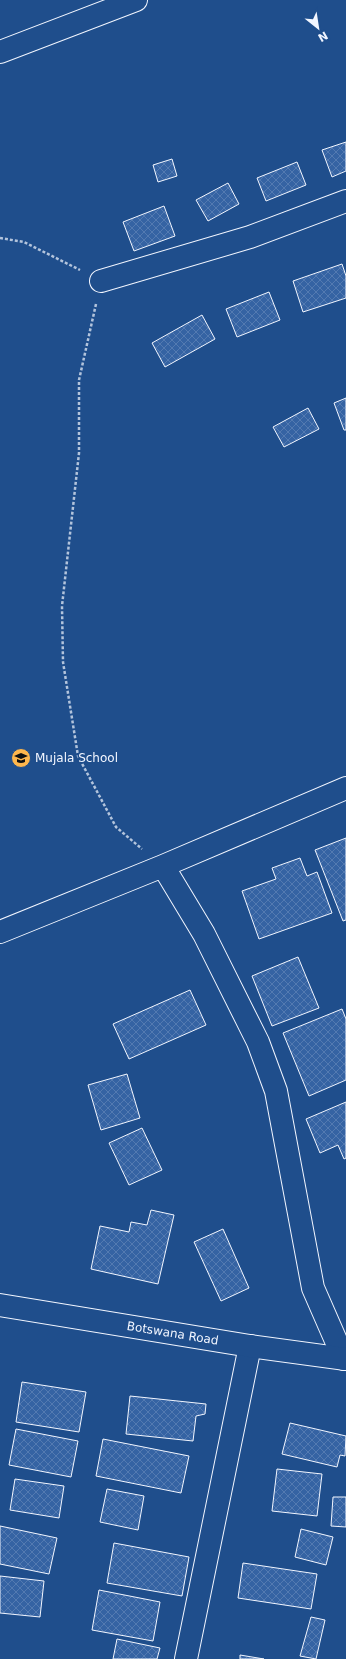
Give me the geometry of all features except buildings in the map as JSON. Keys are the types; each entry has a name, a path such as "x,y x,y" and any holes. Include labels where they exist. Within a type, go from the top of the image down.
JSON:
{"street":[{"path":"0,52 136,0"},
{"path":"101,281 250,237 346,201"},
{"path":"0,932 163,866 346,788"},
{"path":"163,866 204,934 258,1042 276,1091 313,1288 345,1359"},
{"name":"Botswana Road","path":"0,1305 250,1346 345,1359"},
{"path":"186,1659 250,1346"}],"path":[{"path":"0,238 24,242 101,281 79,380 79,453 62,606 63,662 78,756 116,827 163,866"}],"place":[{"name":"Mujala School","path":"21,758"}]}
